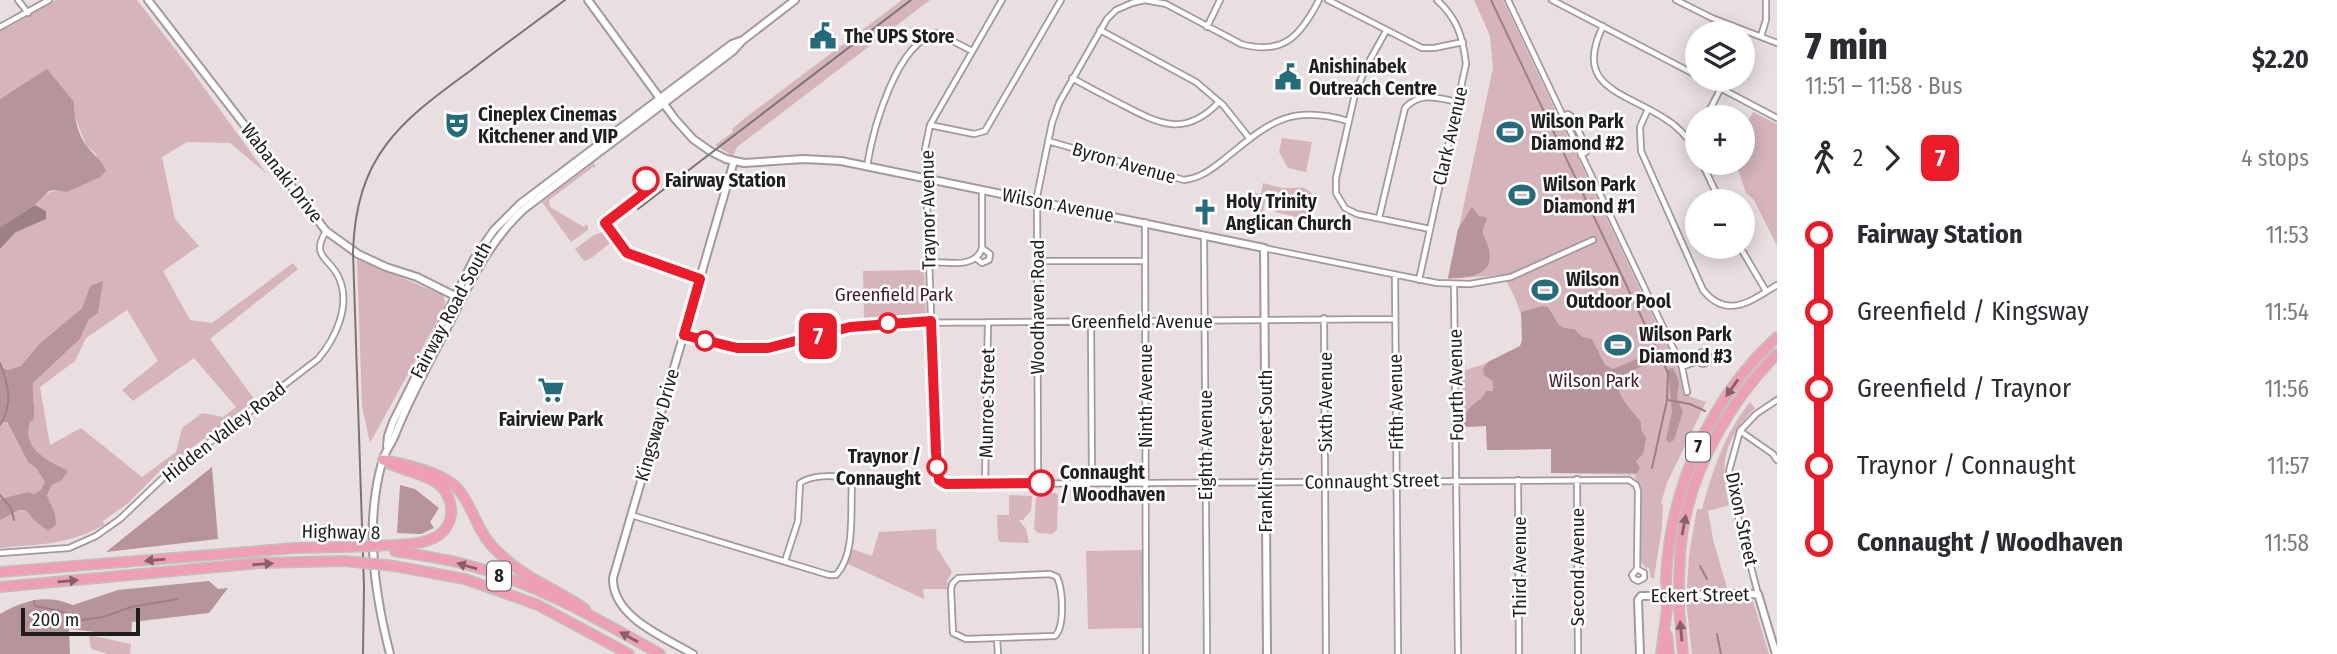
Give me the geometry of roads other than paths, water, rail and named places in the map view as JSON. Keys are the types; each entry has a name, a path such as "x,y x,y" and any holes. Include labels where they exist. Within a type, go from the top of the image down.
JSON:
{"highway":[{"name":"7","path":"1669,654 1666,578 1672,524 1690,463 1713,417 1736,383 1759,354 1777,337"},
{"name":"7","path":"1683,654 1679,608 1683,530 1699,474 1727,419 1777,354"},
{"path":"383,460 434,481 450,499 452,510 449,523 443,532 432,540 396,548"},
{"path":"383,460 405,464 452,484 465,499 493,548 510,563 570,598 598,619"},
{"name":"Highway 8","path":"0,572 295,548 396,548 464,564 526,585 598,619 660,654"},
{"name":"Highway 8","path":"0,587 260,564 345,561 394,566 465,579 538,605 629,654"},
{"path":"1661,654 1667,609"},
{"path":"594,634 616,654"}],"street":[{"path":"18,0 29,13"},
{"path":"0,27 49,0"},
{"name":"Wabanaki Drive","path":"148,0 326,231 358,254 422,279 455,296"},
{"name":"Wilson Avenue","path":"588,0 693,139 712,153 734,161 759,163 818,159 867,166 1419,280 1454,284 1480,283 1511,277 1593,240"},
{"name":"Fairway Road South","path":"387,447 394,439 406,407 480,264 517,215 732,44 743,40 795,0"},
{"name":"Traynor Avenue","path":"940,482 936,452 925,149 930,125 1002,0"},
{"path":"930,125 978,135 985,131 1061,0"},
{"name":"Woodhaven Road","path":"1038,483 1037,201 1048,141 1059,103 1072,78 1100,30 1116,10 1132,3 1145,0 1166,4 1207,27 1252,47 1278,46 1298,34 1319,0"},
{"path":"1207,27 1220,0"},
{"path":"1328,0 1422,48 1463,42"},
{"name":"Clark Avenue","path":"1419,280 1466,64 1463,42 1454,18 1437,0"},
{"path":"1508,0 1682,367 1687,392"},
{"path":"1552,0 1685,69"},
{"path":"1676,0 1712,18 1777,43"},
{"path":"1761,36 1766,20 1766,0"},
{"path":"1603,26 1593,45 1592,57 1599,79 1611,89 1666,119 1685,136"},
{"path":"1100,30 1196,82 1219,102 1250,139"},
{"path":"1386,30 1355,94 1336,178 1336,193 1345,208 1357,214 1430,229"},
{"path":"867,166 883,101 913,50 926,38 937,33 972,51"},
{"path":"1072,78 1139,114 1164,124 1191,122 1208,113 1219,102"},
{"path":"1727,91 1777,118"},
{"path":"1379,219 1405,108 1424,96 1458,102"},
{"name":"Fairway Road South","path":"390,654 379,611 375,580 375,502 393,422 478,252 512,211 662,100"},
{"path":"1648,109 1640,127 1641,151 1703,290 1710,299 1722,306 1736,306 1747,303 1777,285"},
{"name":"Byron Avenue","path":"1048,141 1184,180 1200,177 1269,125 1292,115 1318,114 1348,121"},
{"name":"Kingsway Drive","path":"693,654 625,611 616,597 613,578 734,161"},
{"path":"977,259 982,248 982,190"},
{"name":"Ninth Avenue","path":"1145,222 1146,654"},
{"name":"Hidden Valley Road","path":"0,553 69,548 96,536 120,519 163,478 318,359 330,345 342,312 338,275 320,251 320,241 326,231"},
{"name":"Eighth Avenue","path":"1204,235 1207,654"},
{"path":"977,259 982,263 989,260 990,254 982,248"},
{"name":"Franklin Street South","path":"1264,248 1267,654"},
{"path":"929,262 966,262 977,259"},
{"path":"1747,259 1766,292"},
{"path":"1037,261 1143,261"},
{"name":"Fifth Avenue","path":"1395,275 1398,654"},
{"name":"Fourth Avenue","path":"1454,284 1458,654"},
{"name":"Sixth Avenue","path":"1324,318 1326,654"},
{"name":"Greenfield Avenue","path":"684,335 737,348 768,348 850,327 931,321 1395,319"},
{"path":"1091,321 1092,483"},
{"name":"Munroe Street","path":"985,484 988,322"},
{"path":"1682,367 1697,361"},
{"path":"1777,400 1756,414 1740,432 1765,448 1777,460"},
{"name":"Dixon Street","path":"1740,432 1729,471 1731,490 1776,654"},
{"path":"631,515 829,575 838,573 851,533 852,485 848,479 808,479 800,483 798,521 785,561"},
{"name":"Second Avenue","path":"1577,479 1578,654"},
{"name":"Third Avenue","path":"1518,480 1519,654"},
{"name":"Connaught Street","path":"940,482 985,484 1629,480 1634,482 1637,491 1637,569"},
{"path":"1050,574 1056,577 1060,586 1061,627 1058,634 1050,637 997,639 966,639 955,635 951,627 951,590 954,581 962,577 1050,574"},
{"name":"Eckert Street","path":"1640,654 1638,600 1641,596 1758,594"},
{"path":"997,639 998,654"}],"waterway":[{"path":"1491,0 1668,373 1667,400 1652,468"},
{"path":"0,363 8,395 7,410 0,425"},
{"path":"1668,400 1690,404 1705,411"},
{"path":"0,495 11,508 14,520"},
{"path":"1700,566 1707,579"},
{"path":"34,601 35,606 60,611 82,620 103,617 131,607 178,599"},
{"path":"1717,634 1721,654"}],"tram line":[{"path":"638,209 911,0"}],"railway":[{"path":"363,654 364,587 353,252 362,191 372,167 402,126 444,90 565,0"}],"place":[{"name":"The UPS Store","path":"823,36"},
{"name":"Anishinabek Outreach Centre","path":"1288,77"},
{"name":"Cineplex Cinemas Kitchener and VIP","path":"457,125"},
{"name":"Wilson Park Diamond #2","path":"1510,132"},
{"name":"Fairway Station","path":"646,180"},
{"name":"Wilson Park Diamond #1","path":"1522,195"},
{"name":"Holy Trinity Anglican Church","path":"1205,212"},
{"name":"Wilson Outdoor Pool","path":"1545,290"},
{"name":"Wilson Park Diamond #3","path":"1618,345"},
{"name":"Fairview Park","path":"551,390"},
{"name":"Traynor / Connaught","path":"937,467"},
{"name":"Connaught / Woodhaven","path":"1041,483"}],"park label":[{"name":"Greenfield Park","path":"894,294"},
{"name":"Wilson Park","path":"1594,380"}]}
